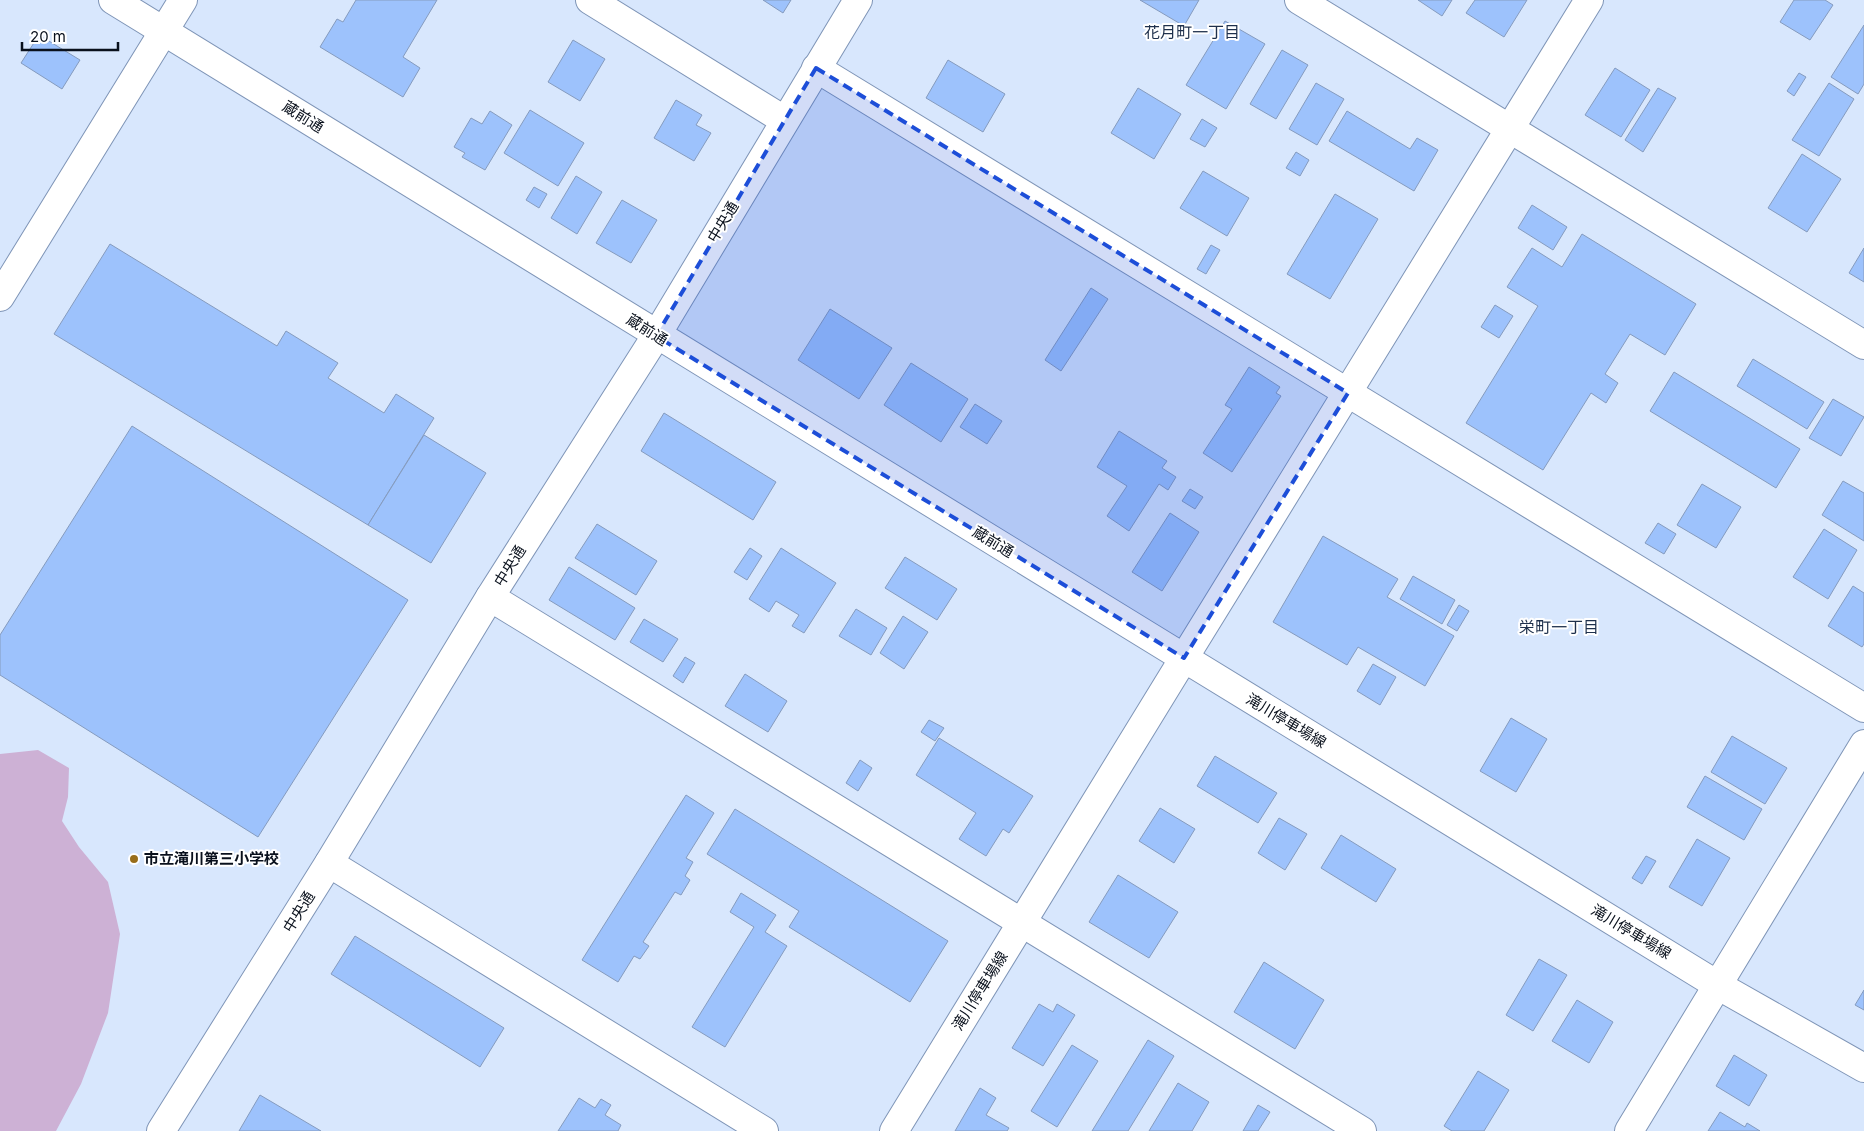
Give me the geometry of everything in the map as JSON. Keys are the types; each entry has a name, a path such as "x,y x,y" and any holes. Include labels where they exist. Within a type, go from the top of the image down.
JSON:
{"street":[{"name":"蔵前通","path":"113,0 656,336 1184,658"},
{"path":"0,297 183,0"},
{"path":"590,0 784,120"},
{"name":"中央通","path":"161,1131 329,863 490,597 656,336 784,120 858,0"},
{"path":"1299,0 1864,345"},
{"path":"1184,658 1589,0"},
{"path":"816,68 1864,708"},
{"path":"490,597 1021,924 1362,1131"},
{"name":"滝川停車場線","path":"894,1131 1184,658 1719,986 1864,1068"},
{"path":"1629,1131 1719,986 1864,744"},
{"path":"329,863 764,1131"}],"highlighted area":[{"path":"816,68 1348,393 1184,658 656,336"}],"shaded area":[{"path":"38,750 69,768 68,797 62,821 79,847 108,882 120,934 108,1013 81,1084 56,1131 0,1131 0,754"}],"building":[{"path":"356,0 437,0 403,57 420,68 403,97 320,47 337,19 343,22"},
{"path":"763,0 791,0 783,13"},
{"path":"1140,0 1199,0 1184,26"},
{"path":"1418,0 1452,0 1442,16"},
{"path":"1475,0 1527,0 1504,37 1466,13"},
{"path":"1794,0 1825,0 1833,5 1810,40 1780,22"},
{"path":"1225,21 1265,44 1226,109 1186,85"},
{"path":"1864,25 1864,84 1858,94 1831,77"},
{"path":"39,35 80,60 62,89 21,63"},
{"path":"573,40 605,59 580,101 548,82"},
{"path":"1282,50 1308,65 1276,119 1250,104"},
{"path":"948,60 1005,94 983,132 926,98"},
{"path":"1615,68 1650,90 1621,137 1585,115"},
{"path":"1799,73 1806,77 1794,96 1787,91"},
{"path":"1316,83 1344,99 1317,145 1289,129"},
{"path":"1829,83 1854,99 1819,156 1792,140"},
{"path":"1138,88 1181,114 1154,159 1111,133"},
{"path":"1658,88 1676,98 1643,152 1625,140"},
{"path":"676,100 702,115 696,125 711,133 694,161 654,138"},
{"path":"530,110 584,143 558,186 504,153"},
{"path":"490,111 512,125 485,170 462,157 465,153 454,147 471,118 482,124"},
{"path":"1347,111 1410,149 1417,138 1438,150 1414,191 1329,141"},
{"path":"1202,119 1217,128 1205,147 1190,139"},
{"path":"1296,152 1309,160 1300,176 1286,168"},
{"path":"1802,154 1841,179 1807,232 1768,208"},
{"path":"1203,171 1249,198 1227,236 1180,208"},
{"path":"576,176 602,192 577,234 551,218"},
{"path":"534,187 547,194 539,208 526,200"},
{"path":"1335,194 1378,219 1330,299 1287,274"},
{"path":"622,200 657,220 631,263 596,243"},
{"path":"1532,205 1567,227 1553,250 1518,228"},
{"path":"1582,234 1696,304 1665,355 1630,334 1605,374 1618,383 1606,403 1591,393 1543,470 1466,423 1538,306 1507,287 1532,248 1562,267"},
{"path":"110,244 277,346 286,331 338,363 328,378 384,413 396,394 434,418 368,525 54,334"},
{"path":"1211,245 1220,250 1206,274 1197,269"},
{"path":"1864,248 1864,282 1849,273"},
{"path":"1091,288 1108,299 1061,371 1045,360"},
{"path":"1495,305 1513,316 1499,338 1481,327"},
{"path":"830,309 892,348 859,399 798,360"},
{"path":"1753,359 1824,402 1807,429 1737,386"},
{"path":"911,363 968,399 941,442 884,405"},
{"path":"1249,367 1280,387 1276,393 1281,396 1232,472 1203,453 1232,409 1225,405"},
{"path":"1674,372 1800,449 1776,488 1650,411"},
{"path":"1833,399 1864,417 1841,456 1809,438"},
{"path":"975,404 1002,421 987,444 960,427"},
{"path":"664,413 776,482 753,520 641,451"},
{"path":"132,426 408,600 258,837 0,675 0,635"},
{"path":"1119,431 1167,461 1162,468 1176,477 1168,490 1159,484 1129,531 1107,516 1127,486 1097,467"},
{"path":"424,435 486,473 431,563 368,525"},
{"path":"1843,481 1864,493 1864,541 1822,515"},
{"path":"1702,484 1741,507 1716,548 1677,525"},
{"path":"1190,489 1203,497 1195,509 1182,501"},
{"path":"1170,513 1199,532 1162,591 1132,572"},
{"path":"1658,523 1676,534 1664,554 1645,543"},
{"path":"597,524 657,561 636,595 575,558"},
{"path":"1824,529 1857,550 1828,599 1793,577"},
{"path":"1323,536 1398,579 1387,597 1454,636 1425,686 1358,647 1347,665 1273,622"},
{"path":"750,548 762,556 747,580 734,572"},
{"path":"781,548 836,583 804,633 792,626 799,615 776,601 769,612 749,599"},
{"path":"905,557 957,589 937,620 885,588"},
{"path":"569,567 635,608 615,640 549,600"},
{"path":"1413,576 1455,600 1442,624 1400,599"},
{"path":"1853,586 1864,593 1864,644 1862,647 1828,626"},
{"path":"1459,605 1469,611 1457,631 1447,625"},
{"path":"856,609 887,628 871,655 839,636"},
{"path":"903,616 928,632 904,669 880,653"},
{"path":"644,619 678,639 663,662 630,642"},
{"path":"685,657 695,663 683,683 673,676"},
{"path":"1373,664 1396,677 1380,705 1357,691"},
{"path":"745,674 787,701 768,732 725,706"},
{"path":"1511,718 1547,739 1516,792 1480,771"},
{"path":"929,720 944,728 935,741 921,732"},
{"path":"1732,736 1787,768 1765,804 1711,772"},
{"path":"939,738 1033,796 1009,833 1003,829 986,856 959,839 976,813 916,775"},
{"path":"1215,756 1277,793 1258,823 1197,786"},
{"path":"860,760 872,768 858,791 846,783"},
{"path":"1705,776 1762,809 1744,840 1687,807"},
{"path":"686,795 714,813 686,858 693,862 685,876 690,880 681,895 675,892 643,942 649,946 640,959 634,956 618,982 582,960"},
{"path":"1160,808 1195,829 1174,863 1139,841"},
{"path":"735,809 948,941 910,1002 789,927 799,911 707,854"},
{"path":"1279,818 1307,834 1285,870 1258,853"},
{"path":"1341,835 1396,869 1376,902 1321,868"},
{"path":"1697,839 1730,858 1702,906 1669,887"},
{"path":"1646,856 1656,861 1642,884 1632,878"},
{"path":"1118,875 1178,912 1149,958 1089,922"},
{"path":"741,893 776,915 765,932 787,946 725,1047 692,1027 754,927 730,912"},
{"path":"355,936 504,1028 480,1067 331,974"},
{"path":"1539,959 1567,975 1533,1031 1506,1015"},
{"path":"1264,962 1324,1000 1295,1049 1234,1012"},
{"path":"1864,990 1864,1010 1855,1005"},
{"path":"1577,1000 1613,1022 1589,1063 1552,1041"},
{"path":"1039,1004 1053,1012 1057,1004 1075,1015 1043,1066 1012,1048"},
{"path":"1148,1040 1174,1056 1128,1131 1092,1131"},
{"path":"1072,1045 1098,1061 1057,1127 1031,1111"},
{"path":"1734,1055 1767,1075 1749,1106 1716,1086"},
{"path":"1478,1071 1509,1090 1484,1131 1452,1131 1444,1126"},
{"path":"1178,1083 1209,1102 1192,1131 1149,1131"},
{"path":"980,1088 996,1098 986,1115 1009,1128 1007,1131 955,1131"},
{"path":"260,1095 321,1131 239,1131"},
{"path":"579,1098 595,1108 601,1099 611,1105 605,1115 621,1125 618,1131 558,1131"},
{"path":"1258,1105 1270,1112 1258,1131 1243,1131"},
{"path":"1720,1112 1745,1127 1747,1123 1760,1131 1708,1131"}],"place":[{"name":"市立滝川第三小学校","path":"134,859"}],"district":[{"name":"花月町一丁目","path":"1192,32"},
{"name":"栄町一丁目","path":"1559,627"}]}
